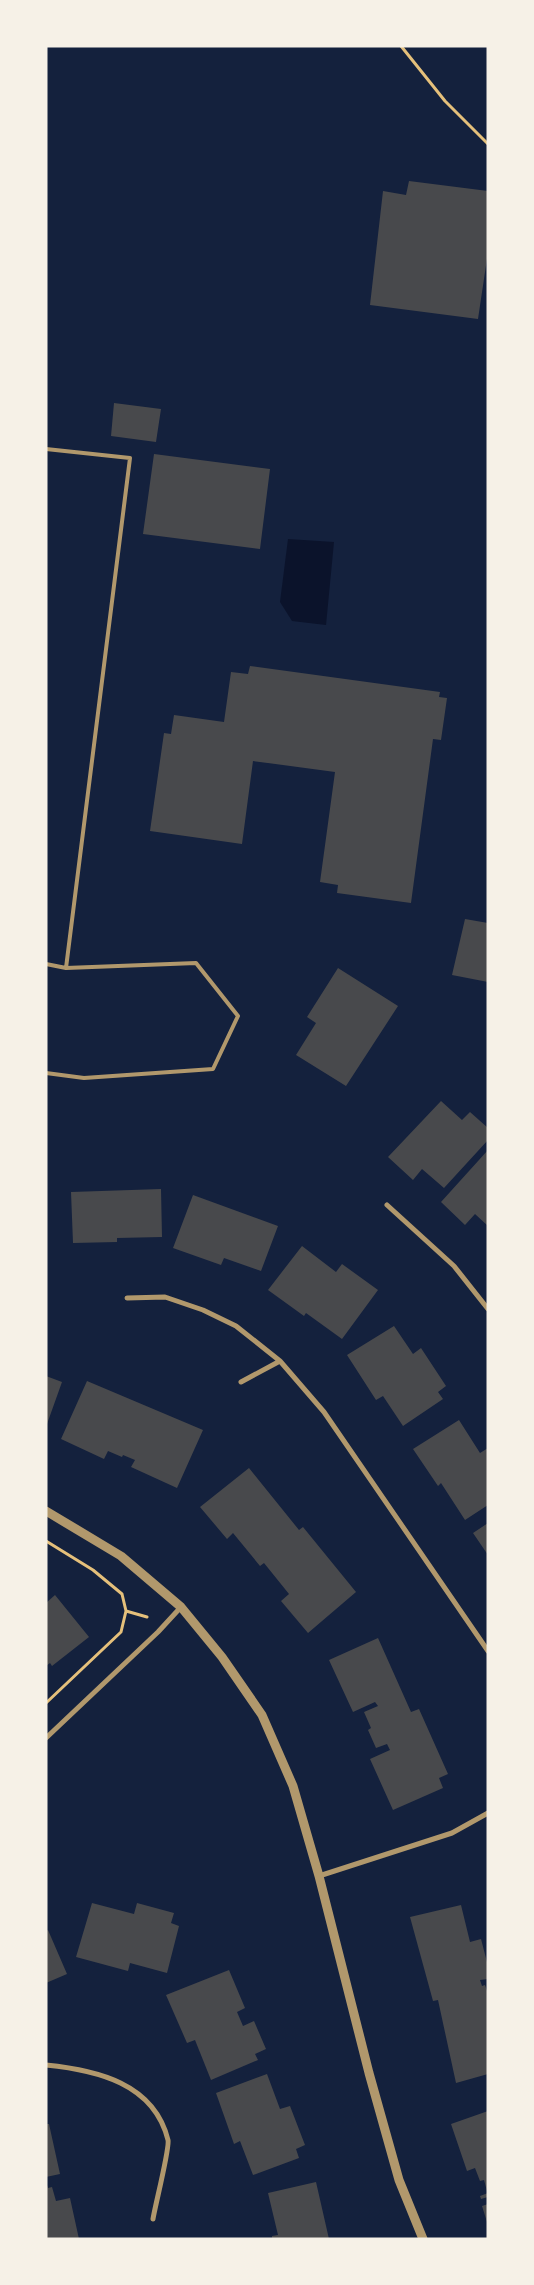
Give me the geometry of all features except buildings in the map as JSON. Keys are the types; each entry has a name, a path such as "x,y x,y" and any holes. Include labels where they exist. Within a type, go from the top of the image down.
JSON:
{"street":[{"path":"387,1205 454,1266 488,1309"},
{"path":"126,1298 165,1297 203,1310 236,1326 280,1361 324,1412 488,1651"},
{"path":"241,1382 280,1361"},
{"path":"46,1511 121,1556 181,1607 222,1657 262,1714 293,1786 320,1876 368,2073 400,2180 423,2239"},
{"path":"46,1738 158,1632 181,1607"},
{"path":"320,1876 452,1833 488,1813"},
{"path":"46,2065 84,2069 124,2083 153,2107 168,2141 153,2218"}],"lane":[{"path":"46,449 130,458 66,968"},
{"path":"46,964 66,968 196,963 238,1016 214,1069 84,1078 46,1073"}],"path":[{"path":"401,46 445,101 488,144"},
{"path":"46,1541 93,1570 122,1594 126,1611 121,1632 46,1703"}],"water":[{"path":"288,539 334,542 326,625 292,621 280,602"}]}
